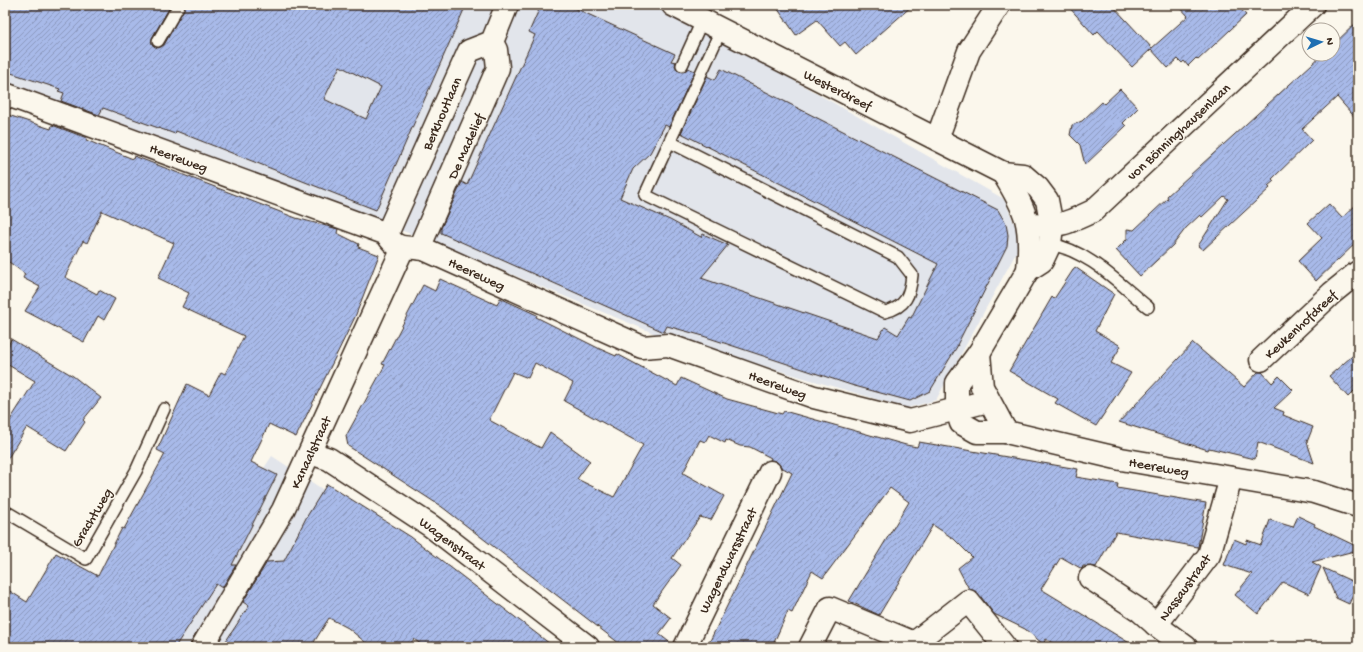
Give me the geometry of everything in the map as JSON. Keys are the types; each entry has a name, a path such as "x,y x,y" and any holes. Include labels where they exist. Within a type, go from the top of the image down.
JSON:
{"street":[{"path":"492,42 507,5"},
{"name":"Westerdreef","path":"673,5 1003,173 1023,175 1038,188 1047,200 1051,235"},
{"path":"937,139 969,51 1000,5"},
{"name":"von Bönninghausenlaan","path":"1029,225 1051,235 1069,222 1093,211 1313,5"},
{"name":"Berkhoutlaan","path":"387,234 469,51 492,42"},
{"name":"De Madelief","path":"411,248 498,68 496,50 492,42"},
{"name":"Heereweg","path":"5,94 387,234 391,242 411,248 642,348 668,344 814,397 910,421 988,401"},
{"path":"1003,173 1020,201 1029,225 1030,246 1028,270"},
{"path":"957,410 957,383 979,353 1028,270 1042,260 1051,235"},
{"name":"Kanaalstraat","path":"202,647 283,510 411,248"},
{"name":"Keukenhofdreef","path":"1262,360 1332,293 1358,272"},
{"path":"979,353 982,387 988,401 1006,432"},
{"name":"Heereweg","path":"957,410 961,423 977,432 1006,432 1121,459 1314,492 1358,506"},
{"name":"Wagenstraat","path":"310,453 329,459 431,526 588,647"},
{"name":"Wagendwarsstraat","path":"685,647 770,472"},
{"name":"Nassaustraat","path":"1156,625 1210,556 1231,478"},
{"name":"Heereweg","path":"1314,492 1358,492"},
{"name":"Nassaustraat","path":"1090,578 1138,610 1186,647"},
{"path":"810,647 830,608 914,643 968,601 1005,647"}],"lane":[{"path":"158,41 179,5"},
{"path":"682,65 712,26"},
{"path":"670,142 898,257 912,275 910,288 904,303 896,310 885,312 645,195 670,142 712,26"},
{"path":"1051,235 1065,247 1082,255 1148,306"},
{"name":"Grachtweg","path":"5,511 86,559 136,471 164,409"}],"shaded area":[{"path":"5,5 660,5 1004,199 1022,242 936,400 907,408 663,337 438,244 5,84"},
{"path":"272,456 374,523 299,647 145,647"}],"building":[{"path":"10,5 171,5 152,38 152,44 158,48 164,45 186,5 466,5 376,210 176,131 175,134 103,108 99,115 61,101 64,93 58,91 60,89 5,71 5,18","holes":["340,66 381,87 366,119 324,99"]},
{"path":"541,5 568,5 675,54 671,61 676,62 675,66 679,71 683,72 688,68 695,71 669,127 665,125 650,153 633,169 620,198 670,220 701,237 703,234 728,245 701,278 878,338 885,327 898,335 909,317 911,318 938,264 681,133 707,76 715,80 721,69 998,210 1006,224 1008,235 1007,246 958,345 930,391 910,401 851,385 700,335 667,326 664,332 441,233 441,228 462,182 467,185 535,35 529,32"},
{"path":"775,5 913,5 856,55 845,42 840,46 817,20 796,35"},
{"path":"1067,5 1112,5 1152,48 1188,16 1178,5 1237,5 1246,15 1198,60 1196,58 1188,66 1184,61 1182,63 1178,59 1168,68 1151,49 1132,67 1098,31 1094,35"},
{"path":"1358,21 1358,121 1337,97 1302,129 1312,140 1272,179 1274,181 1268,186 1270,188 1203,250 1198,246 1228,199 1224,196 1202,217 1200,215 1186,228 1173,245 1140,276 1116,250 1127,239 1127,229 1134,230 1168,198 1167,196 1314,62 1341,62 1341,37"},
{"path":"1120,89 1138,108 1123,123 1126,126 1085,165 1080,145 1070,135 1072,125 1082,121 1102,102 1104,104"},
{"path":"5,114 51,129 52,125 87,138 86,140 133,159 134,156 296,218 338,229 337,233 359,244 358,247 379,255 355,317 296,437 269,424 251,462 277,475 232,565 236,565 222,588 216,584 175,647 5,647 5,588 27,602 56,553 98,576 122,528 124,529 165,454 157,450 187,384 209,395 221,372 225,374 244,336 182,307 189,293 158,278 174,243 102,211 87,243 83,241 65,277 97,294 99,290 115,299 104,320 98,316 84,342 25,311 40,287 23,278 25,274 5,259"},
{"path":"1358,203 1358,241 1316,281 1298,261 1322,238 1308,223 1329,204 1342,218"},
{"path":"1075,267 1114,294 1095,331 1121,346 1111,363 1131,373 1096,426 1055,403 1058,399 1009,371 1052,297 1054,299"},
{"path":"440,279 497,305 500,298 537,315 536,317 600,349 616,356 617,354 677,386 681,378 727,399 782,414 784,411 906,445 917,447 919,442 1078,469 1076,477 1118,484 1117,488 1206,503 1198,547 1116,532 1096,567 1083,566 1082,569 1061,557 1041,589 1136,647 1059,647 1046,639 1043,644 1025,629 994,614 978,593 969,589 958,568 972,557 954,539 933,525 879,615 849,601 909,502 890,488 823,578 812,571 792,613 788,611 772,647 707,647 792,473 781,467 776,461 770,460 771,458 750,447 740,446 726,440 725,443 709,435 705,442 700,440 683,473 724,496 711,520 700,517 672,558 681,565 653,604 671,618 659,634 673,645 673,647 624,647 442,507 348,446 346,436 385,365 382,364 423,285 435,291","holes":["535,363 573,383 564,401 643,445 614,497 577,479 590,461 550,432 541,448 489,420 513,372 528,378"]},
{"path":"11,339 73,376 101,398 83,420 85,422 66,451 27,427 5,463 5,428 35,381 5,363 5,354"},
{"path":"1193,343 1244,387 1258,372 1262,372 1272,383 1279,376 1293,390 1274,408 1284,412 1283,415 1313,427 1307,442 1314,463 1258,442 1255,459 1209,448 1208,450 1119,422"},
{"path":"1358,351 1358,387 1348,397 1329,376"},
{"path":"327,484 411,537 554,647 424,647 414,639 408,647 371,647 348,628 329,618 311,647 222,647 249,606 243,602 267,562 284,561 306,518"},
{"path":"1298,516 1315,524 1314,526 1358,547 1358,550 1312,562 1321,567 1309,594 1283,582 1258,614 1235,595 1252,574 1224,565 1234,539 1246,544 1247,540 1261,545 1270,520 1293,527"},
{"path":"1323,568 1358,584 1349,604 1336,598"}]}
